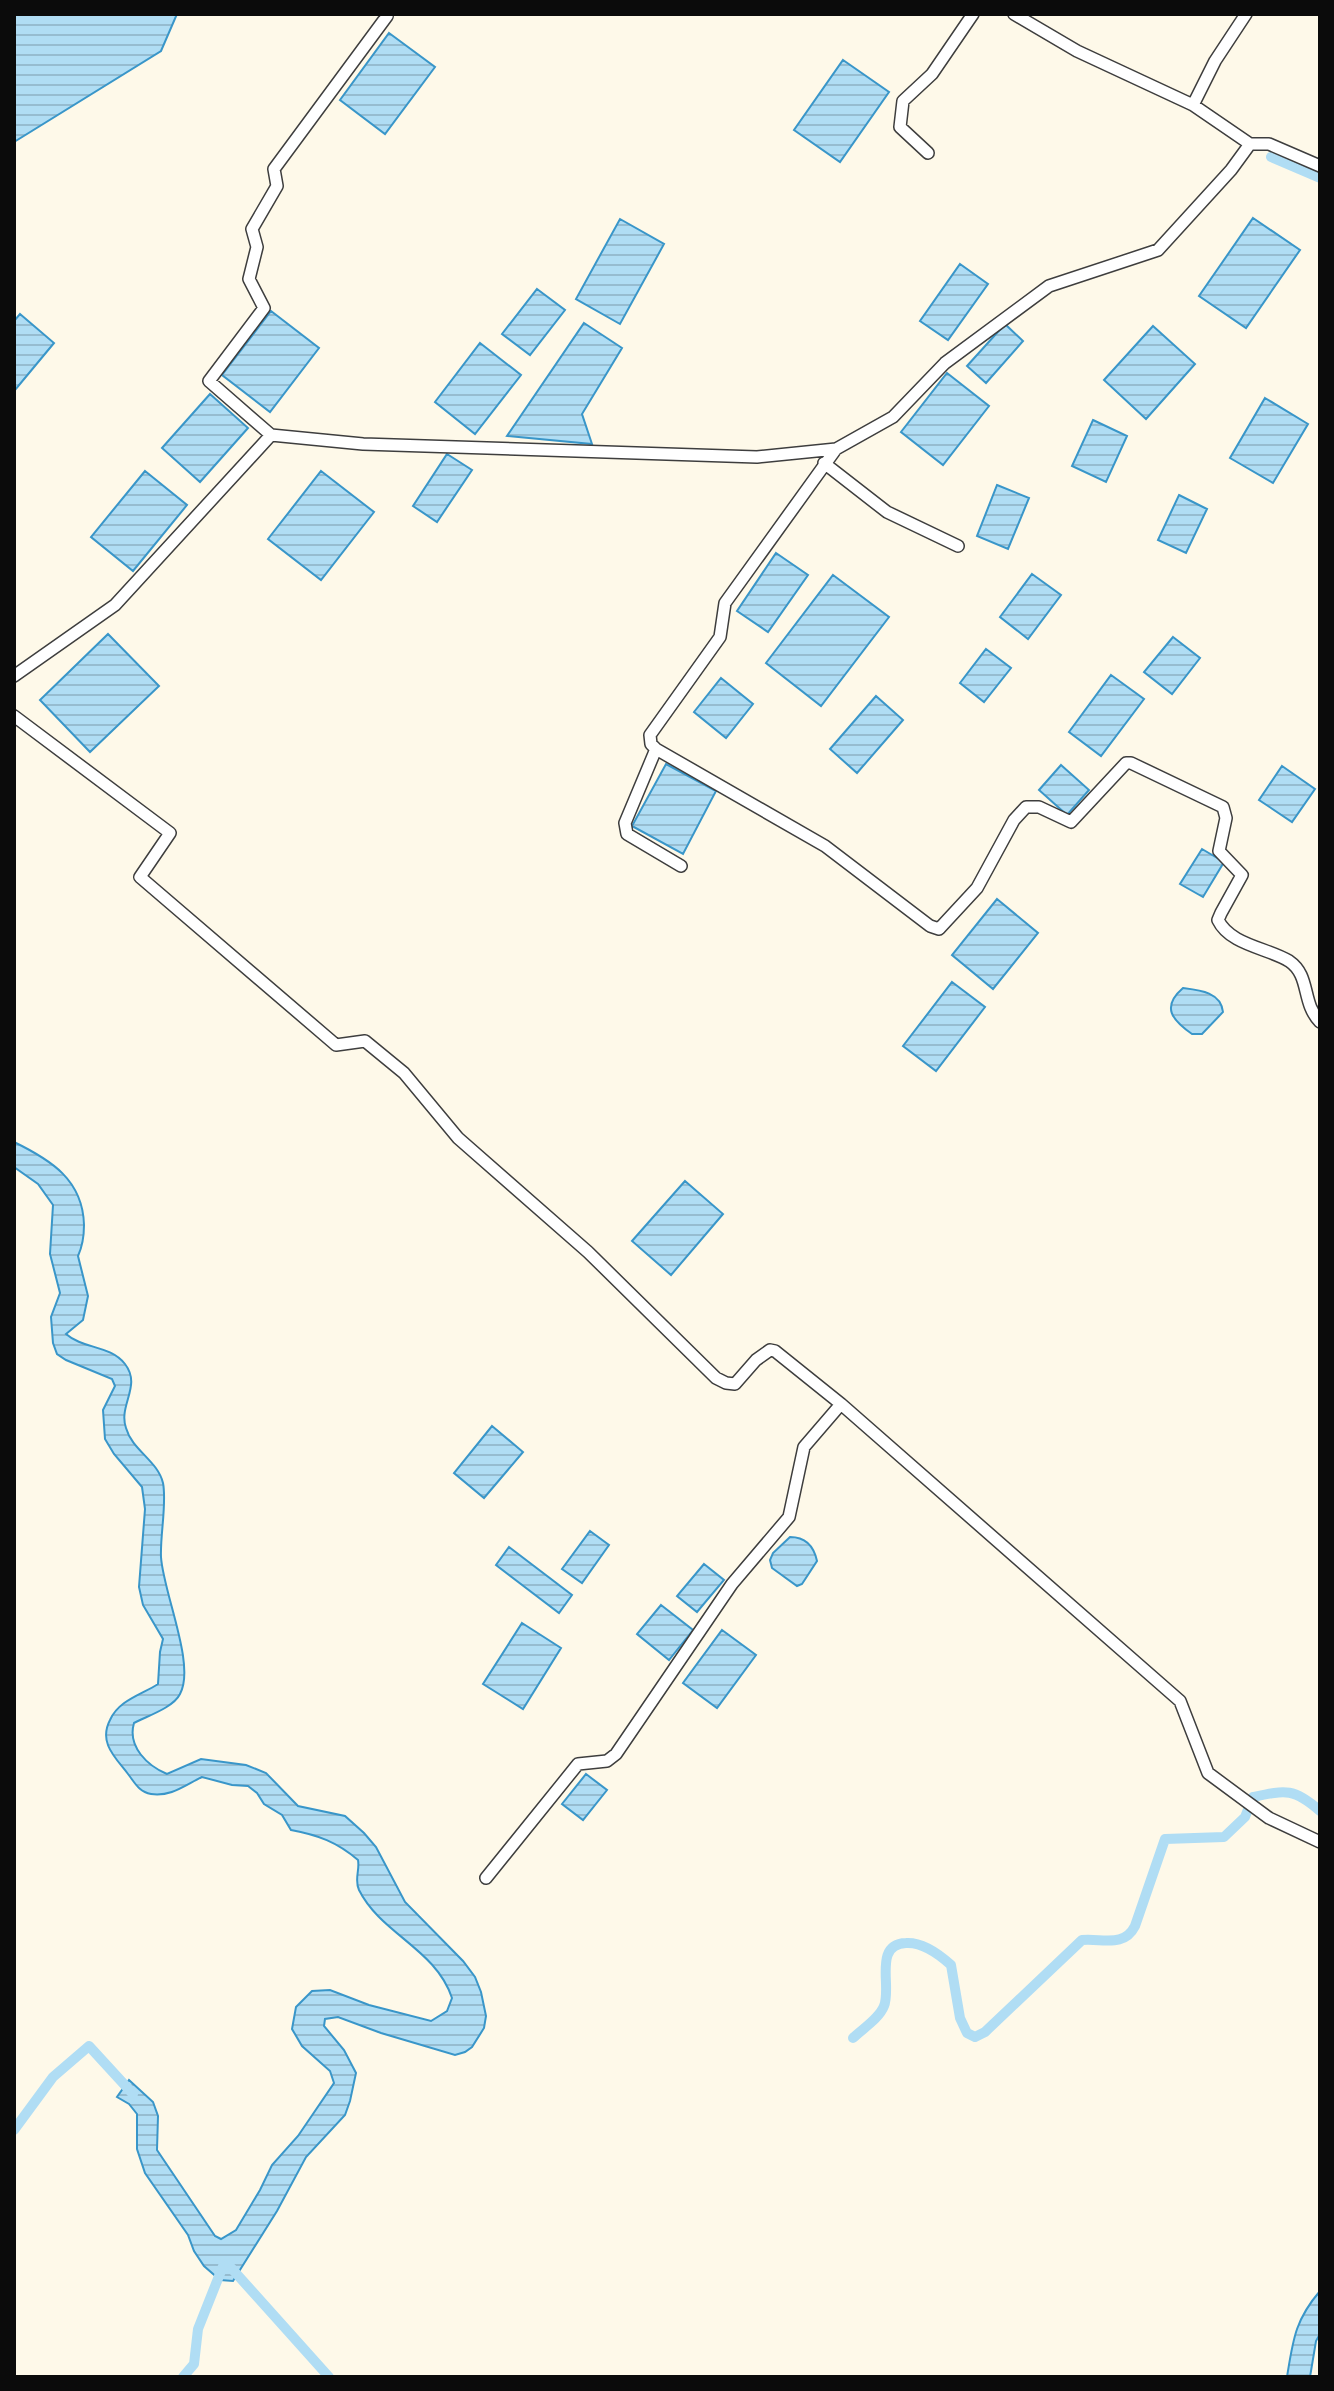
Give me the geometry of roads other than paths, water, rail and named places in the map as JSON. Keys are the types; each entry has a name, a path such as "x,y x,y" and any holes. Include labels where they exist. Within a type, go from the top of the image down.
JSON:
{"street":[{"path":"385,14 387,16 274,169 277,186 252,229 257,247 249,279 264,308 209,381 271,435 363,444 757,457 836,449"},
{"path":"928,153 900,127 903,101 932,74 973,14"},
{"path":"1014,14 1077,51 1193,105 1250,144 1269,144 1320,166"},
{"path":"1193,105 1215,61 1246,14"},
{"path":"1250,144 1231,170 1158,250 1049,286 945,363 893,417 836,449 725,603 720,637 650,735 651,744 656,749 825,846 930,926 939,929 977,888 1014,820 1026,807 1039,807 1071,822 1126,763 1131,763 1223,807 1226,818 1219,851 1242,875 1218,920 1243,941 1290,962 1302,974 1311,1013 1320,1022"},
{"path":"14,676 115,605 271,435"},
{"path":"824,463 887,512 958,546"},
{"path":"14,716 170,833 140,877 336,1045 365,1041 404,1073 458,1138 588,1252 716,1378 735,1384 756,1360 770,1350 775,1351 841,1404 1180,1701 1208,1773 1269,1818 1320,1842"},
{"path":"656,749 625,823 627,834 681,866"},
{"path":"486,1878 578,1764 607,1761 616,1754 732,1584 789,1517 804,1447 841,1404"}],"water":[{"path":"14,14 177,14 161,51 14,142"},
{"path":"389,33 435,67 385,134 340,100"},
{"path":"843,60 889,92 840,162 794,130"},
{"path":"1253,218 1300,250 1246,328 1199,296"},
{"path":"620,219 664,244 620,324 576,299"},
{"path":"960,264 988,284 948,340 920,321"},
{"path":"537,289 565,310 530,355 502,334"},
{"path":"271,311 319,348 270,412 222,375"},
{"path":"20,314 54,343 15,390 14,321"},
{"path":"584,323 622,348 582,414 592,444 507,436"},
{"path":"1005,324 1023,341 986,383 967,366"},
{"path":"1153,326 1195,364 1146,419 1104,380"},
{"path":"480,343 521,375 475,434 435,402"},
{"path":"947,373 989,406 943,465 901,432"},
{"path":"210,394 248,428 200,482 162,448"},
{"path":"1265,398 1308,424 1273,483 1230,458"},
{"path":"1093,420 1127,436 1106,482 1072,466"},
{"path":"447,454 472,470 437,522 413,506"},
{"path":"145,471 187,505 133,571 91,537"},
{"path":"321,471 374,512 321,580 268,539"},
{"path":"997,485 1029,498 1008,549 977,536"},
{"path":"1179,495 1207,509 1186,553 1158,540"},
{"path":"776,553 808,575 768,632 737,611"},
{"path":"1032,574 1061,595 1028,639 1000,617"},
{"path":"833,575 889,617 821,706 766,663"},
{"path":"108,634 159,686 90,752 40,700"},
{"path":"1173,637 1200,658 1172,694 1144,672"},
{"path":"986,649 1011,668 984,702 960,683"},
{"path":"1111,675 1144,699 1101,756 1069,732"},
{"path":"721,678 753,704 726,738 694,712"},
{"path":"876,696 903,720 857,773 830,749"},
{"path":"666,764 716,791 683,854 632,826"},
{"path":"1061,765 1089,790 1067,815 1039,790"},
{"path":"1282,766 1315,789 1292,822 1259,800"},
{"path":"1202,849 1224,862 1203,897 1180,884"},
{"path":"997,899 1038,933 993,989 952,955"},
{"path":"952,982 985,1007 936,1071 903,1046"},
{"path":"1183,988 1208,993 1221,1005 1223,1012 1202,1034 1192,1034 1179,1024 1172,1013 1172,1001"},
{"path":"14,1142 52,1164 78,1196 84,1225 78,1256 88,1296 83,1320 66,1334 112,1353 125,1364 131,1380 124,1420 126,1428 134,1443 156,1468 163,1483 161,1557 182,1647 184,1681 177,1699 134,1723 136,1748 146,1761 167,1774 201,1759 246,1765 266,1773 298,1806 345,1816 376,1847 405,1902 475,1977 486,2016 484,2028 472,2047 455,2055 338,2017 325,2019 324,2026 344,2050 356,2073 350,2101 345,2115 306,2157 277,2211 233,2281 220,2280 204,2266 188,2235 145,2173 137,2149 137,2114 129,2104 117,2097 129,2080 153,2102 158,2116 157,2150 215,2236 221,2239 236,2230 272,2165 298,2136 334,2083 330,2071 302,2046 292,2029 296,2007 312,1991 330,1990 369,2005 431,2021 447,2011 452,1998 434,1967 369,1905 358,1886 358,1860 342,1848 310,1834 291,1830 282,1815 264,1804 248,1786 202,1777 171,1792 147,1793 138,1787 110,1750 106,1736 114,1713 158,1684 163,1639 143,1605 139,1587 145,1509 142,1487 105,1439 103,1410 115,1386 112,1379 57,1354 51,1317 60,1293 50,1254 53,1205 38,1184 14,1167"},
{"path":"685,1181 723,1214 671,1275 632,1241"},
{"path":"492,1426 523,1452 484,1498 454,1473"},
{"path":"590,1531 609,1545 582,1583 562,1569"},
{"path":"790,1537 808,1544 817,1561 802,1584 797,1586 772,1568 770,1560"},
{"path":"509,1547 572,1595 559,1613 496,1565"},
{"path":"704,1564 724,1580 697,1612 677,1596"},
{"path":"661,1605 693,1630 669,1660 637,1634"},
{"path":"522,1623 561,1648 523,1709 483,1684"},
{"path":"722,1630 756,1655 717,1708 683,1683"},
{"path":"586,1774 607,1790 583,1820 562,1804"},
{"path":"1320,2291 1320,2334 1310,2377 1287,2377 1296,2331 1305,2311"}],"waterway":[{"path":"1271,157 1320,178"},
{"path":"853,2038 882,2011 886,1998 887,1958 896,1945 906,1943 924,1947 951,1965 960,2018 967,2033 975,2037 985,2032 1082,1940 1119,1940 1130,1933 1165,1839 1224,1837 1245,1817 1253,1797 1264,1795 1289,1793 1303,1798 1320,1811"},
{"path":"14,2130 53,2077 89,2046 133,2094"},
{"path":"183,2377 194,2364 198,2329 225,2261 329,2377"}]}
